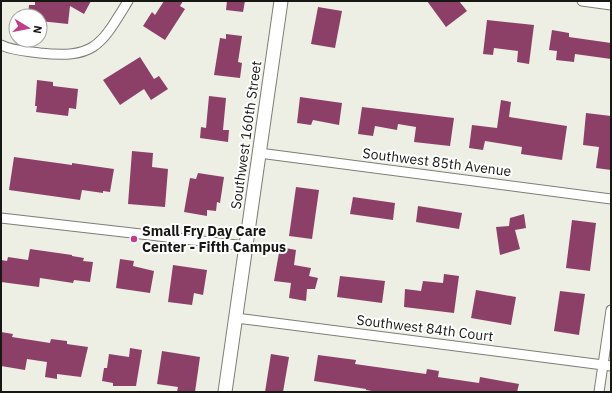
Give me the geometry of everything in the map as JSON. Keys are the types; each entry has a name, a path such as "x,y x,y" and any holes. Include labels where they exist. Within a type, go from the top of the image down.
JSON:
{"street":[{"path":"1,45 12,49 46,53 72,54 82,52 96,45 103,39 128,1"},
{"name":"Southwest 160th Street","path":"225,392 281,1"},
{"path":"582,1 611,5"},
{"name":"Southwest 85th Avenue","path":"259,153 611,199"},
{"path":"1,218 246,246"},
{"path":"599,392 607,366 611,310"},
{"name":"Southwest 84th Court","path":"236,318 607,366"}],"building":[{"path":"35,1 91,1 84,14 70,6 68,24 48,22 48,8 29,8 29,5 35,5"},
{"path":"164,1 183,1 180,6 185,9 165,40 143,26 152,12 155,15"},
{"path":"227,1 245,1 243,12 226,10"},
{"path":"427,1 459,1 467,11 446,27"},
{"path":"318,7 342,11 335,48 311,44"},
{"path":"487,20 534,25 529,64 517,62 518,51 494,48 493,55 483,54"},
{"path":"552,30 569,33 569,37 611,43 611,59 575,54 574,62 556,60 557,51 549,50"},
{"path":"226,34 242,36 238,62 242,63 240,78 214,75 220,38 226,39"},
{"path":"140,57 154,79 159,76 168,89 151,100 144,89 120,105 103,80"},
{"path":"37,80 53,82 53,86 78,89 76,109 69,108 68,116 36,112"},
{"path":"209,96 226,98 223,130 229,130 228,142 200,138 201,127 206,128"},
{"path":"300,97 342,103 339,125 313,120 311,125 297,123"},
{"path":"501,100 511,102 509,117 567,126 562,160 521,154 522,147 485,141 483,150 469,148 472,125 497,128"},
{"path":"362,107 454,118 450,146 414,142 416,127 398,124 397,130 375,126 373,136 358,134"},
{"path":"586,113 611,116 611,170 596,168 599,147 583,145"},
{"path":"132,151 153,153 152,167 168,169 165,207 128,204"},
{"path":"14,157 114,169 110,192 103,191 103,193 82,190 80,200 9,190"},
{"path":"198,173 224,177 220,203 217,202 216,211 207,210 207,216 184,212 190,178 196,179"},
{"path":"296,187 319,190 312,239 289,236"},
{"path":"353,197 395,203 393,220 350,214"},
{"path":"418,206 462,213 459,229 416,222"},
{"path":"524,214 526,228 515,230 520,249 500,255 496,227 509,226 510,218"},
{"path":"572,220 596,223 590,271 566,268"},
{"path":"280,247 296,250 294,265 311,268 309,276 318,278 315,289 307,289 306,301 289,298 291,283 274,281"},
{"path":"30,249 72,255 84,258 83,261 93,262 90,282 74,280 73,283 40,278 39,287 1,282 1,260 7,261 8,257 28,260"},
{"path":"120,259 134,261 133,266 154,271 150,293 116,288"},
{"path":"173,265 207,270 203,295 194,293 192,305 168,302"},
{"path":"444,274 459,276 454,313 404,307 405,289 421,291 423,281 443,283"},
{"path":"340,276 385,281 382,303 337,297"},
{"path":"476,290 516,297 511,325 471,318"},
{"path":"560,291 585,294 579,335 554,331"},
{"path":"1,332 13,334 12,337 50,343 51,339 67,341 67,344 88,347 81,377 57,374 57,379 45,377 47,362 27,359 25,370 1,366"},
{"path":"130,348 142,350 136,386 113,386 113,383 102,381 104,368 107,368 109,354 129,357"},
{"path":"162,351 200,357 195,392 177,392 178,387 157,384"},
{"path":"271,354 289,357 283,392 265,392"},
{"path":"318,355 356,360 355,364 426,374 427,369 439,371 438,377 479,383 480,377 519,384 517,392 378,392 314,381"}],"place":[{"name":"Small Fry Day Care Center - Fifth Campus","path":"134,239"}]}
